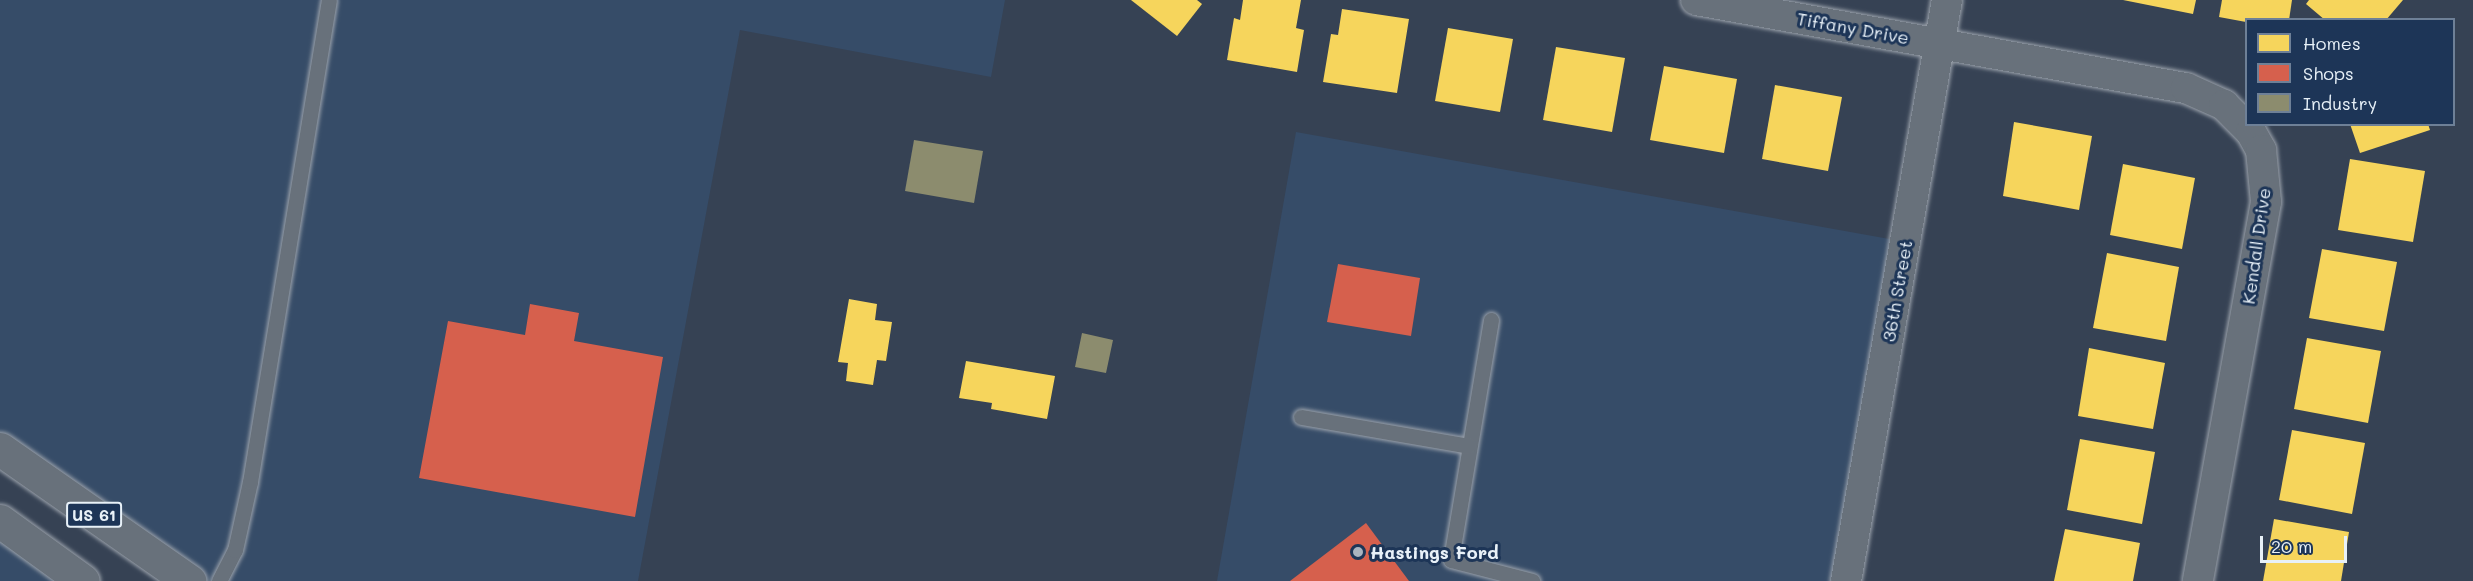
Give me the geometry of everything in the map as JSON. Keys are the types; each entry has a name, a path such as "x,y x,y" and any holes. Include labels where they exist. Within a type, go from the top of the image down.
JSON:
{"highway":[{"name":"US 61","path":"0,449 189,581"},
{"path":"0,521 83,581"}],"street":[{"name":"Tiffany Drive","path":"1696,0 1940,44"},
{"name":"36th Street","path":"1846,581 1947,0"},
{"name":"Kendall Drive","path":"1940,44 2204,94 2238,119 2261,150 2266,202 2198,581"}],"lane":[{"path":"219,581 235,550 250,482 329,0"},
{"path":"1491,320 1451,560 1532,581"},
{"path":"1301,417 1469,446"}],"shaded area":[{"path":"0,0 1005,0 991,77 740,30 638,581 188,581 0,449"},
{"path":"1296,132 1906,242 1846,581 1217,581"},
{"path":"0,521 83,581 0,581"}],"building: Homes":[{"path":"1131,0 1197,0 1202,4 1177,36"},
{"path":"1243,0 1301,0 1296,28 1304,30 1297,72 1227,60 1234,18 1240,20"},
{"path":"2123,0 2196,0 2193,14"},
{"path":"2222,0 2292,0 2289,18 2245,18 2245,22 2219,17"},
{"path":"2309,0 2403,0 2388,18 2323,18 2306,4"},
{"path":"1342,9 1409,19 1397,93 1323,82 1331,34 1338,35"},
{"path":"1448,28 1513,39 1500,112 1435,101"},
{"path":"1556,47 1625,58 1612,132 1543,120"},
{"path":"1664,66 1737,79 1724,153 1650,140"},
{"path":"1775,85 1842,97 1828,171 1762,159"},
{"path":"2014,122 2092,136 2079,210 2003,196"},
{"path":"2351,126 2429,126 2430,130 2360,153"},
{"path":"2350,159 2425,171 2413,242 2338,230"},
{"path":"2123,164 2195,178 2182,249 2110,235"},
{"path":"2322,249 2397,262 2384,331 2309,318"},
{"path":"2107,253 2179,267 2166,341 2093,328"},
{"path":"849,299 877,304 875,320 892,322 886,361 877,360 873,385 846,381 848,363 838,362"},
{"path":"2307,338 2381,351 2368,423 2294,409"},
{"path":"2089,348 2165,363 2153,429 2078,416"},
{"path":"966,361 1055,376 1047,419 991,409 992,403 959,398"},
{"path":"2292,430 2365,443 2352,514 2279,500"},
{"path":"2080,439 2155,452 2142,524 2067,510"},
{"path":"2274,519 2349,532 2341,581 2263,581"},
{"path":"2065,529 2140,543 2133,581 2054,581"}],"building: Shops":[{"path":"1338,264 1420,278 1411,336 1327,322"},
{"path":"530,304 579,313 574,341 663,357 635,517 419,478 448,321 525,335"},
{"name":"Hastings Ford","path":"1366,523 1409,581 1290,581"}],"building: Industry":[{"path":"914,140 983,151 974,203 905,191"},
{"path":"1082,333 1113,340 1106,373 1075,367"}],"place":[{"name":"Hastings Ford","path":"1358,552"}]}
